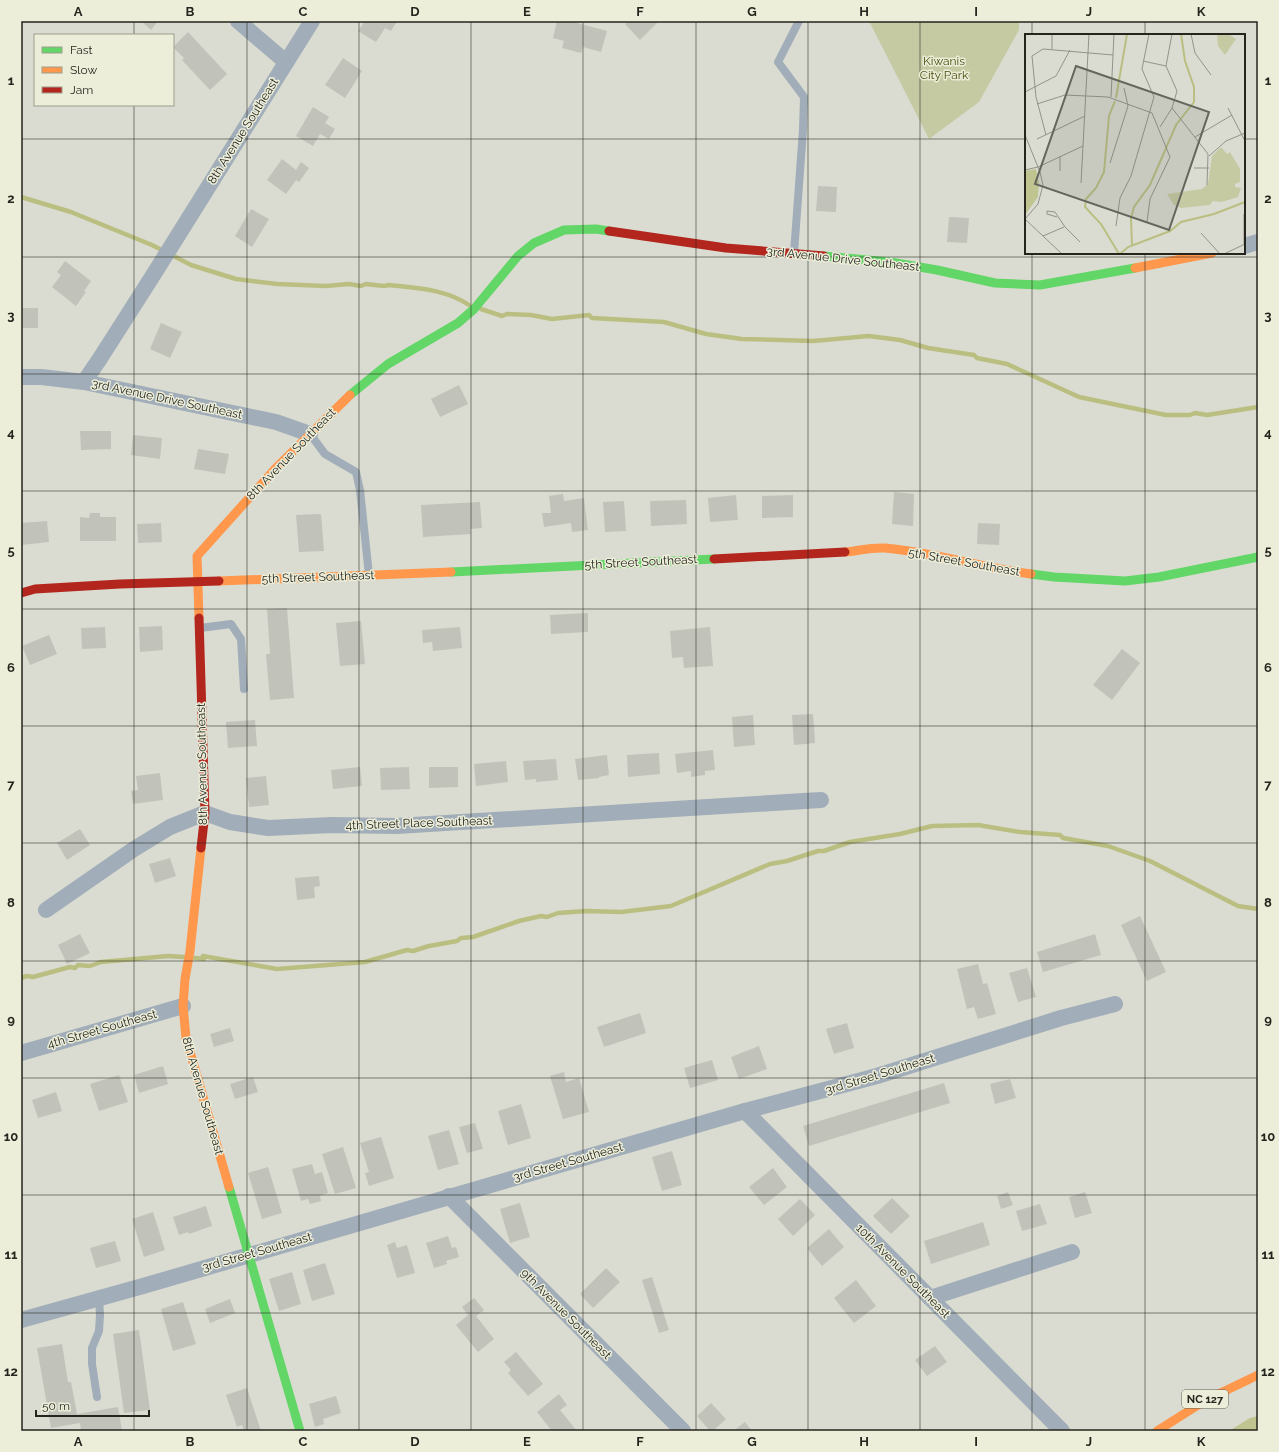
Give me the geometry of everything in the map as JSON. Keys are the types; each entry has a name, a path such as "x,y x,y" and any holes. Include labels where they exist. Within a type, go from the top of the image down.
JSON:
{"street":[{"path":"238,21 286,62"},
{"name":"8th Avenue Southeast","path":"84,382 100,360 312,21"},
{"name":"3rd Avenue Drive Southeast","path":"508,267 518,256 534,243 564,230 596,229 726,248 890,262 937,270 995,283 1040,284 1078,279 1207,254"},
{"path":"1245,246 1258,242"},
{"name":"8th Avenue Southeast","path":"300,1431 186,1038 183,1006 185,979 190,951 205,813 197,556 275,469 342,400 388,364 458,323 474,309 508,267"},
{"name":"3rd Avenue Drive Southeast","path":"21,377 41,377 84,382 276,422 310,434"},
{"name":"5th Street Southeast","path":"21,593 35,589 120,584 264,580 834,553 883,548 932,555 1014,572 1054,577 1125,581 1159,577 1258,557"},
{"name":"4th Street Place Southeast","path":"205,813 230,822 268,828 332,825 397,826 821,800"},
{"path":"46,910 134,849 170,827 205,813"},
{"name":"3rd Street Southeast","path":"21,1320 450,1196 877,1076 1061,1018 1115,1004"},
{"name":"4th Street Southeast","path":"21,1052 183,1006"},
{"name":"10th Avenue Southeast","path":"745,1112 1062,1431"},
{"name":"9th Avenue Southeast","path":"450,1196 683,1431"},
{"path":"930,1298 1072,1252"},
{"name":"NC 127","path":"1157,1431 1174,1418 1203,1401 1258,1376"}],"lane":[{"path":"794,254 804,97 778,62 800,21"},
{"path":"310,434 325,454 356,472 360,490 369,575"},
{"path":"199,628 231,624 241,639 244,689"},
{"path":"97,1397 92,1364 92,1348 99,1331 100,1315 98,1298"}],"green space":[{"name":"Kiwanis City Park","path":"869,21 1019,21 1019,30 979,102 929,139"},
{"path":"1258,1416 1258,1431 1229,1431 1250,1418"}],"building":[{"path":"141,21 158,21 151,30"},
{"path":"365,21 397,21 391,31 385,28 376,42 358,31"},
{"path":"557,21 570,21 607,31 601,52 583,47 581,53 562,48 564,41 553,38"},
{"path":"628,21 659,21 640,40 625,24"},
{"path":"188,32 227,74 210,90 182,60 184,58 174,48 174,46"},
{"path":"343,58 362,71 345,98 325,85"},
{"path":"313,107 329,117 325,123 335,129 329,139 320,134 313,146 296,136"},
{"path":"282,159 296,170 301,162 309,168 299,182 296,180 286,194 267,180"},
{"path":"818,186 837,187 836,212 816,211"},
{"path":"251,209 269,219 252,247 235,236"},
{"path":"949,217 969,218 967,243 947,242"},
{"path":"65,261 91,281 84,291 86,292 76,306 52,287 61,275 57,272"},
{"path":"21,308 38,308 38,328 21,328"},
{"path":"161,323 182,332 170,358 150,349"},
{"path":"459,385 468,404 440,417 431,399"},
{"path":"80,431 111,431 111,449 81,450"},
{"path":"133,435 162,438 160,459 131,455"},
{"path":"198,449 229,454 225,474 194,469"},
{"path":"894,492 914,494 913,526 892,524"},
{"path":"563,494 564,501 584,498 588,530 572,532 571,523 544,527 542,513 551,513 549,496"},
{"path":"736,495 738,520 710,522 708,498"},
{"path":"793,495 793,517 762,518 762,496"},
{"path":"686,500 687,524 651,526 650,501"},
{"path":"624,501 626,531 605,532 603,502"},
{"path":"480,502 482,528 470,529 471,534 423,537 421,505"},
{"path":"90,513 100,513 100,517 116,517 116,541 80,541 80,517 89,518"},
{"path":"321,514 324,551 299,552 296,515"},
{"path":"47,521 49,542 21,545 21,523"},
{"path":"161,523 162,542 138,543 137,524"},
{"path":"978,523 1000,524 999,545 977,544"},
{"path":"287,608 294,698 270,700 266,654 270,654 267,609"},
{"path":"588,613 588,632 551,634 550,615"},
{"path":"361,621 365,664 340,666 336,623"},
{"path":"162,626 163,650 140,652 139,627"},
{"path":"105,627 106,648 82,649 81,628"},
{"path":"460,627 462,648 433,651 432,642 423,643 422,630"},
{"path":"710,627 713,666 684,668 683,657 672,658 670,631"},
{"path":"49,635 57,654 30,665 22,646"},
{"path":"1122,649 1140,663 1112,700 1093,685"},
{"path":"813,714 815,743 794,745 792,715"},
{"path":"753,715 755,745 734,747 732,717"},
{"path":"255,720 257,746 228,748 226,722"},
{"path":"713,750 715,770 705,771 705,775 691,777 691,771 677,773 675,754"},
{"path":"659,753 660,774 628,777 627,755"},
{"path":"607,755 609,775 599,778 578,780 575,759"},
{"path":"556,759 558,780 536,782 536,779 525,780 523,761"},
{"path":"506,761 508,782 476,786 474,764"},
{"path":"360,767 362,786 333,789 331,770"},
{"path":"409,767 410,789 381,790 380,768"},
{"path":"429,767 458,767 458,787 429,788"},
{"path":"160,773 163,800 133,804 131,791 138,790 136,776"},
{"path":"266,776 269,805 249,807 246,778"},
{"path":"80,829 90,845 67,860 57,843"},
{"path":"170,858 176,876 155,883 149,864"},
{"path":"319,876 320,886 314,887 315,898 297,900 295,878"},
{"path":"1140,916 1166,972 1147,981 1121,925"},
{"path":"80,934 90,953 67,964 58,945"},
{"path":"1095,934 1101,955 1043,972 1037,952"},
{"path":"978,964 983,984 987,983 996,1014 978,1019 974,1007 967,1009 957,969"},
{"path":"1027,968 1036,997 1018,1002 1009,973"},
{"path":"640,1013 646,1033 604,1047 597,1027"},
{"path":"847,1023 854,1048 834,1054 826,1029"},
{"path":"230,1028 234,1041 214,1047 210,1034"},
{"path":"759,1046 767,1069 739,1079 731,1057"},
{"path":"712,1060 718,1080 690,1088 684,1068"},
{"path":"163,1066 168,1084 139,1093 134,1075"},
{"path":"564,1072 566,1082 579,1078 589,1112 563,1119 550,1076"},
{"path":"119,1075 128,1102 99,1111 90,1084"},
{"path":"253,1077 258,1092 235,1099 230,1084"},
{"path":"1010,1079 1016,1098 995,1104 990,1084"},
{"path":"944,1083 950,1103 809,1146 803,1126"},
{"path":"56,1092 62,1111 38,1118 32,1100"},
{"path":"521,1104 531,1138 508,1145 498,1111"},
{"path":"475,1123 483,1149 467,1153 459,1127"},
{"path":"449,1130 459,1164 438,1170 428,1136"},
{"path":"381,1137 394,1178 369,1186 365,1173 369,1172 360,1143"},
{"path":"343,1147 356,1188 335,1194 322,1154"},
{"path":"672,1151 682,1185 662,1191 652,1157"},
{"path":"312,1164 315,1174 322,1172 328,1193 320,1196 321,1201 310,1204 308,1199 301,1201 292,1169"},
{"path":"268,1167 282,1213 262,1219 248,1173"},
{"path":"773,1168 787,1187 764,1205 749,1187"},
{"path":"1008,1192 1013,1205 1001,1209 997,1196"},
{"path":"1085,1192 1092,1213 1075,1218 1069,1197"},
{"path":"892,1198 910,1216 891,1234 873,1216"},
{"path":"800,1199 815,1215 793,1236 778,1219"},
{"path":"520,1203 530,1237 510,1243 500,1209"},
{"path":"1040,1204 1047,1224 1022,1231 1016,1211"},
{"path":"206,1206 212,1226 189,1234 188,1232 179,1235 173,1217"},
{"path":"153,1212 165,1250 144,1257 132,1219"},
{"path":"983,1222 990,1245 931,1264 924,1241"},
{"path":"829,1229 844,1247 822,1266 807,1248"},
{"path":"448,1236 452,1248 456,1247 459,1257 446,1261 447,1264 434,1268 426,1243"},
{"path":"115,1241 121,1261 96,1268 90,1248"},
{"path":"395,1242 397,1248 407,1245 415,1273 397,1278 387,1245"},
{"path":"325,1263 335,1294 312,1301 303,1270"},
{"path":"606,1268 620,1282 593,1308 580,1294"},
{"path":"292,1272 301,1304 279,1311 269,1279"},
{"path":"652,1277 669,1330 659,1333 642,1280"},
{"path":"856,1280 876,1306 854,1323 834,1298"},
{"path":"474,1298 484,1310 476,1316 494,1339 478,1352 456,1325 468,1315 462,1307"},
{"path":"230,1299 235,1313 210,1323 205,1309"},
{"path":"183,1302 196,1344 173,1351 161,1309"},
{"path":"139,1330 150,1410 124,1413 113,1334"},
{"path":"62,1344 68,1382 71,1382 77,1414 118,1407 122,1431 81,1431 80,1423 51,1428 37,1348"},
{"path":"935,1346 947,1362 927,1376 915,1360"},
{"path":"516,1352 543,1384 528,1396 508,1373 511,1370 504,1362"},
{"path":"247,1388 261,1431 244,1431 242,1425 237,1427 226,1395"},
{"path":"559,1394 567,1405 560,1410 577,1431 552,1431 537,1412"},
{"path":"336,1396 341,1413 323,1419 324,1424 315,1427 309,1404"},
{"path":"711,1403 726,1419 713,1431 710,1431 697,1416"},
{"path":"745,1422 752,1431 733,1431"}],"waterway":[{"path":"21,197 71,212 152,245 191,265 236,279 277,284 326,286 349,284 361,286 366,284 410,287 441,292 469,305"},
{"path":"481,309 502,316 507,314 531,315 552,319 589,315 592,318 664,322 706,334 742,339 813,341 869,336 900,340 928,348 974,355 977,358 1007,364 1079,397 1166,415 1190,415 1195,413 1207,415 1258,407"},
{"path":"195,958 204,959 203,956 277,969 365,962 407,950 413,951 429,946 457,941 461,938 473,937 519,921 541,916 547,917 558,913 586,911 621,912 671,906 770,864 787,861 818,851 824,851 850,842 900,834 932,826 978,825 1020,832 1060,835 1063,838 1108,846 1150,861 1238,906 1258,909"},
{"path":"21,978 27,976 33,977 70,967 75,968 78,965 90,966 101,962 168,956 184,957"}],"traffic: fast":[{"path":"350,395 388,364 458,323 474,309 518,256 534,243 564,230 596,229 609,231"},
{"path":"824,256 890,262 937,270 995,283 1040,285 1135,268"},
{"path":"1031,574 1054,577 1125,581 1159,577 1258,557"},
{"path":"451,572 714,559"},
{"path":"229,1187 300,1431"}],"traffic: slow":[{"path":"1135,268 1207,254"},
{"path":"199,618 197,556 275,469 350,395"},
{"path":"845,552 880,548 903,550 1031,574"},
{"path":"219,581 451,572"},
{"path":"201,848 183,1006 186,1038 229,1187"},
{"path":"1157,1431 1206,1400 1258,1375"}],"traffic: jam":[{"path":"609,231 726,248 824,256"},
{"path":"714,559 845,552"},
{"path":"21,593 35,589 120,584 219,581"},
{"path":"199,618 205,813 201,848"}]}
